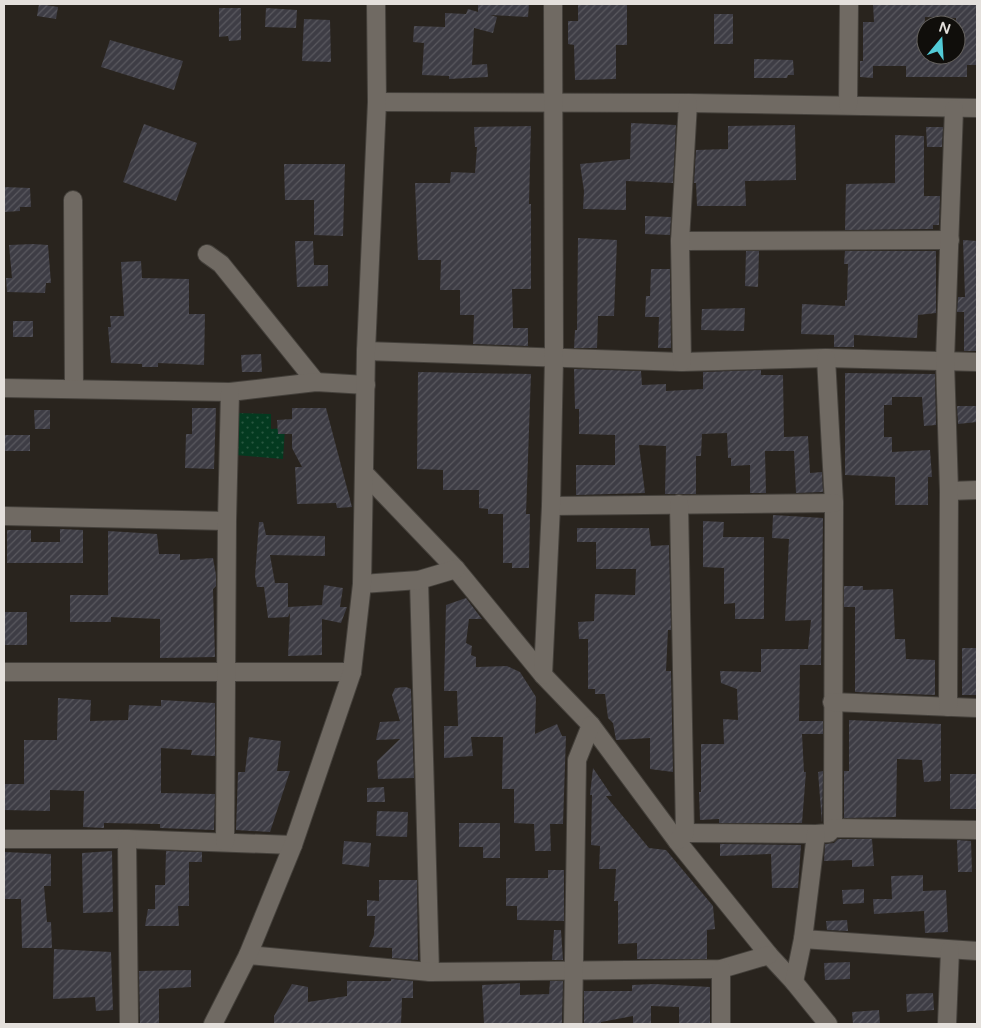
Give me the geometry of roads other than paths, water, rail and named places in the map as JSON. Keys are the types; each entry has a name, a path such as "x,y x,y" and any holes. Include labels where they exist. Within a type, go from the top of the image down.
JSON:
{"street":[{"path":"212,1024 248,955 293,845 352,672 362,584 366,351 377,102 376,4"},
{"path":"543,675 551,506 554,358 553,4"},
{"path":"848,4 848,104"},
{"path":"377,102 848,104 954,109 977,108"},
{"path":"682,362 680,241 688,103"},
{"path":"948,707 949,491 945,361 954,109"},
{"path":"73,200 74,388"},
{"path":"680,241 950,240"},
{"path":"207,254 221,264 316,382"},
{"path":"366,351 682,362 826,358 977,362"},
{"path":"681,837 816,834 829,833 833,828 834,503 826,358"},
{"path":"4,388 230,392 316,382 366,385"},
{"path":"225,842 227,521 230,392"},
{"path":"365,474 456,569 543,675 591,725 681,837 769,955 828,1024"},
{"path":"949,491 977,490"},
{"path":"551,506 834,503"},
{"path":"679,504 681,837"},
{"path":"4,516 227,521"},
{"path":"362,584 419,580 456,569"},
{"path":"419,580 430,972"},
{"path":"4,672 352,672"},
{"path":"832,702 977,708"},
{"path":"574,1024 577,760 591,725"},
{"path":"833,828 977,830"},
{"path":"794,982 803,939 816,834"},
{"path":"4,839 127,839 293,845"},
{"path":"127,839 129,1024"},
{"path":"803,939 977,951"},
{"path":"947,1024 950,950"},
{"path":"248,955 430,972 721,969 769,955"},
{"path":"721,969 721,1024"}]}
